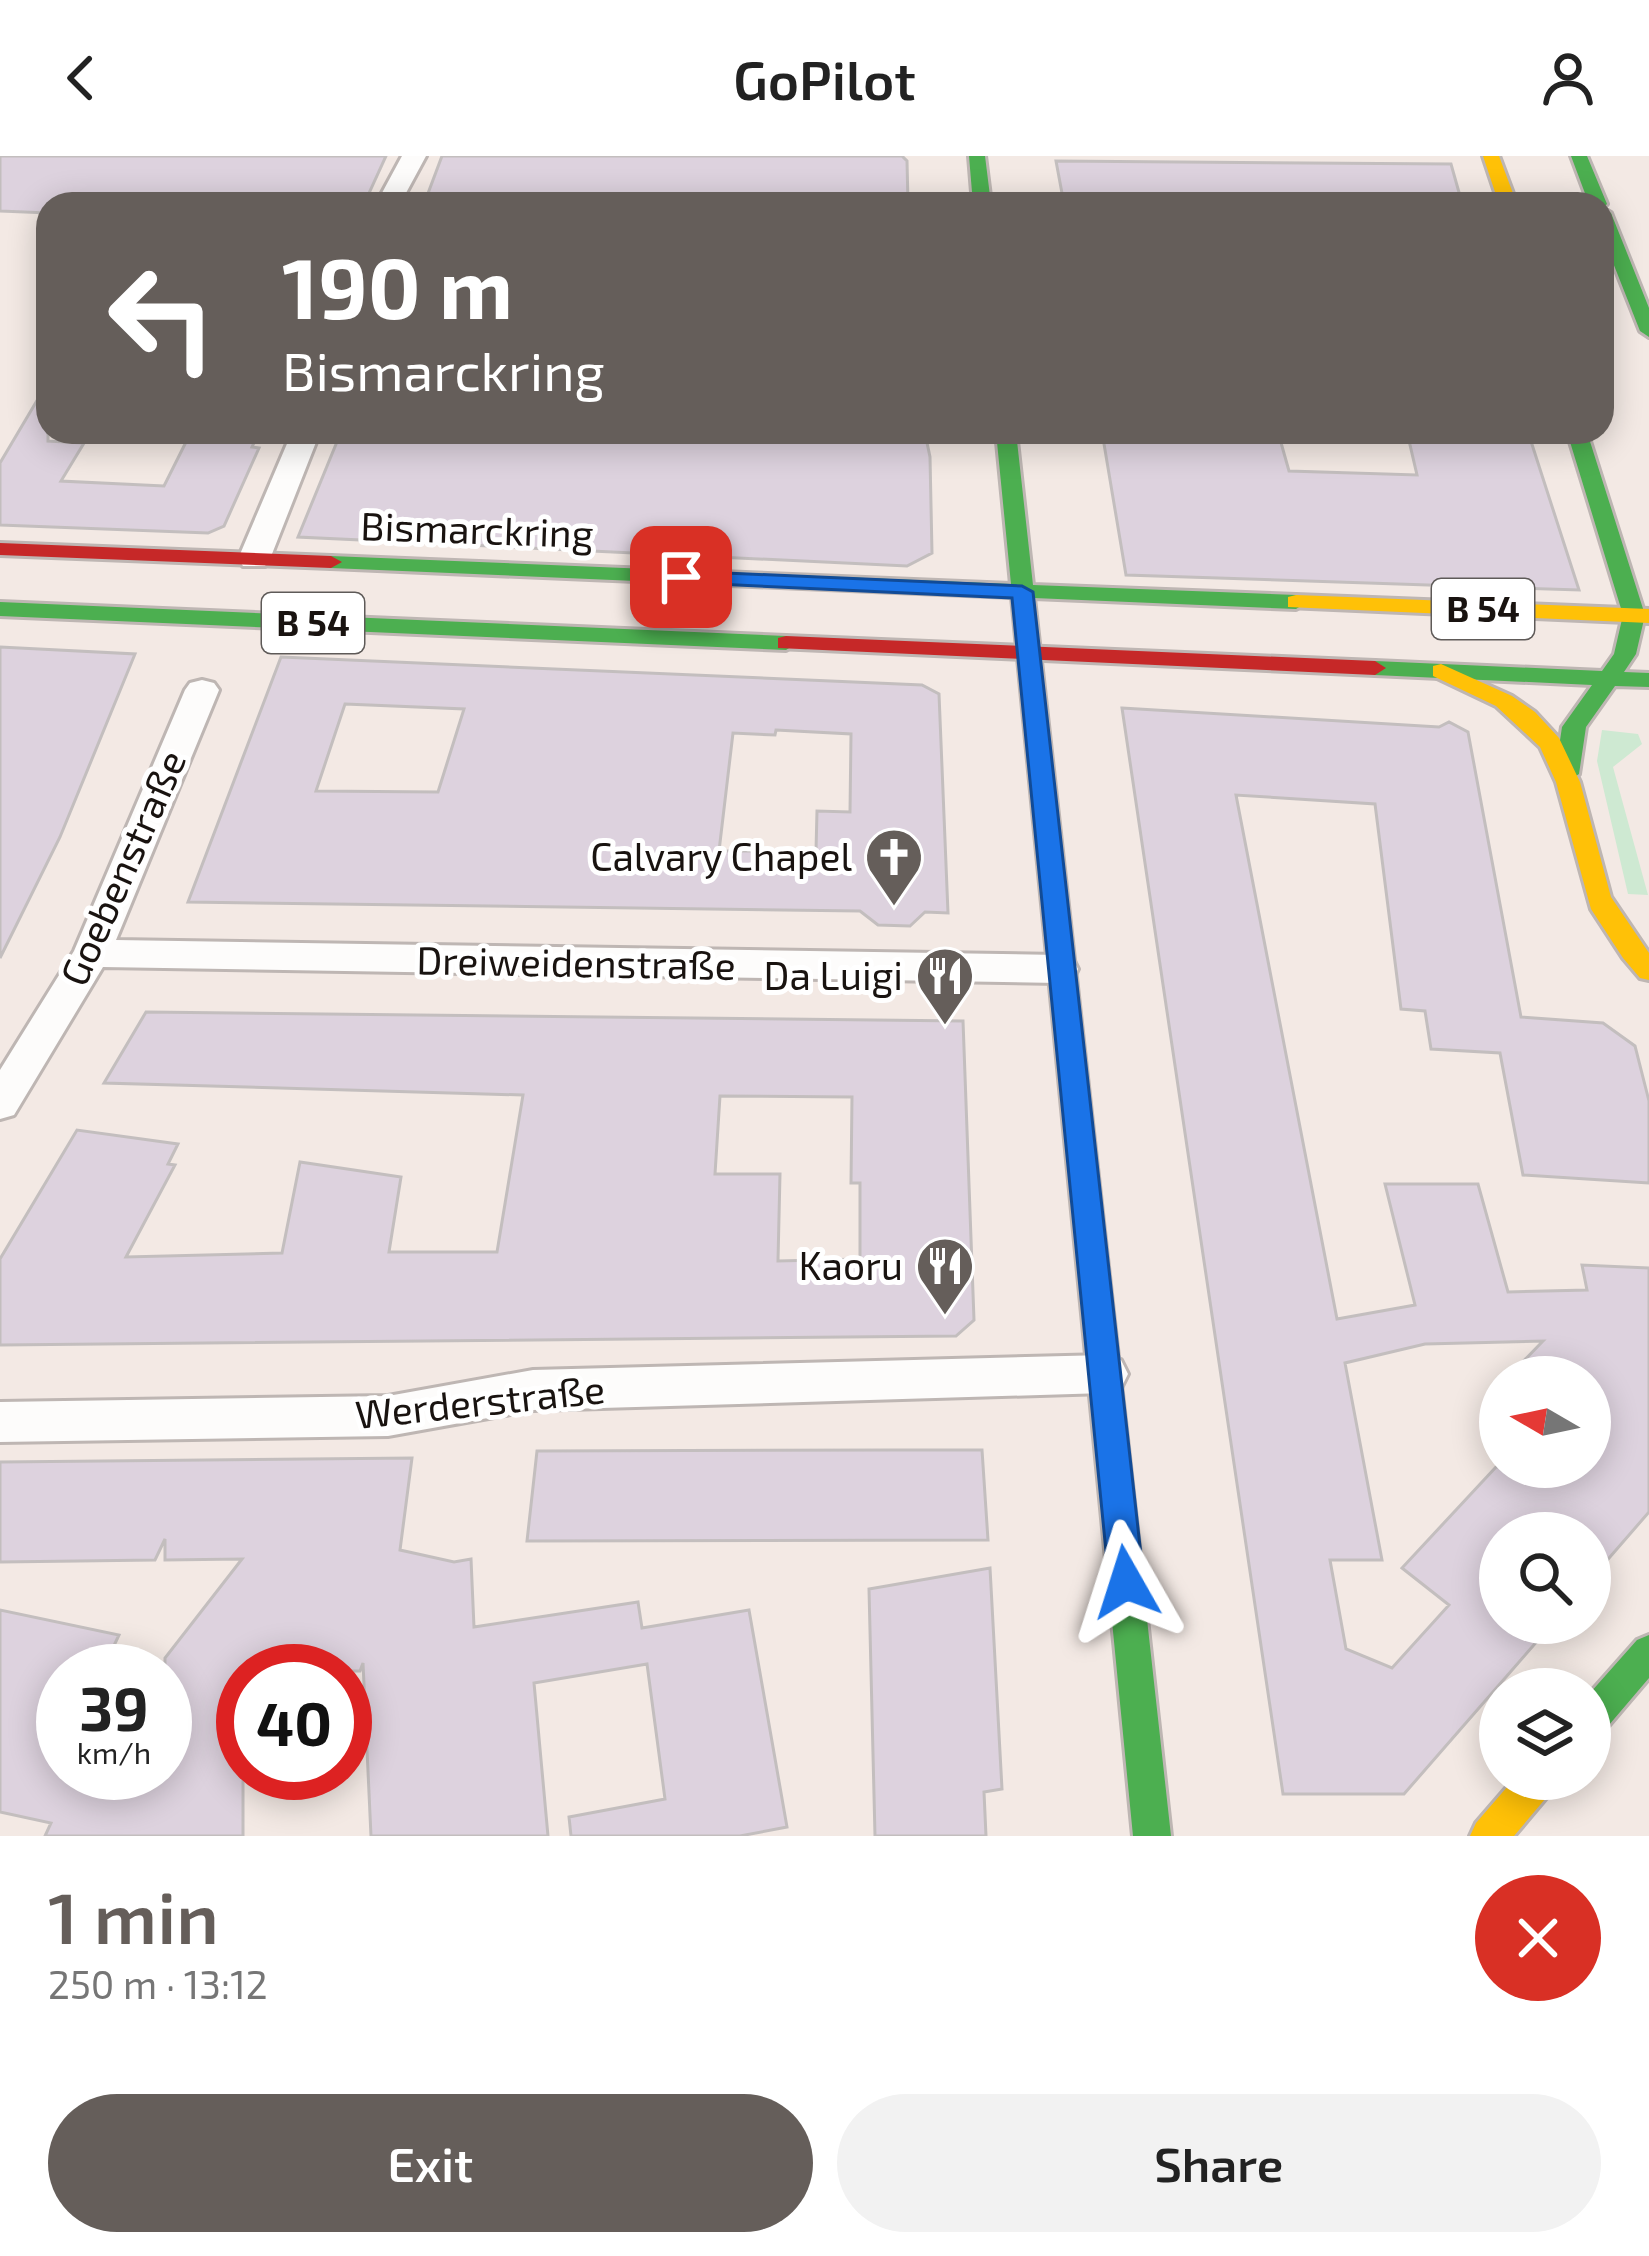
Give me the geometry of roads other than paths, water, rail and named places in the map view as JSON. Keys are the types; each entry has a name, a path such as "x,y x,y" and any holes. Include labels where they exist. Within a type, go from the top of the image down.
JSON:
{"main road":[{"path":"977,156 981,192"},
{"path":"1491,156 1504,192"},
{"path":"1579,156 1593,192"},
{"path":"1614,243 1649,331"},
{"path":"1007,444 1152,1836"},
{"path":"1567,774 1574,727 1625,654 1642,615 1580,444"},
{"name":"Bismarckring","path":"0,550 1022,592"},
{"name":"B 54","path":"1022,592 1642,615"},
{"name":"B 54","path":"0,609 1649,678"},
{"path":"1625,654 1649,678"},
{"path":"1441,671 1490,689 1548,734 1567,774 1604,915 1616,937 1649,971"},
{"path":"1611,1696 1649,1652"},
{"path":"1148,1787 1184,1826"},
{"path":"1489,1836 1520,1800"}],"street":[{"path":"394,192 414,156"},
{"path":"254,559 301,444"},
{"name":"Goebenstraße","path":"0,1103 92,953 202,690"},
{"name":"Dreiweidenstraße","path":"92,953 1060,969"},
{"name":"Werderstraße","path":"0,1422 388,1416 533,1390 1105,1374"}],"place":[{"name":"Calvary Chapel","path":"894,908"},
{"name":"Da Luigi","path":"945,1027"},
{"name":"Kaoru","path":"945,1317"}]}
